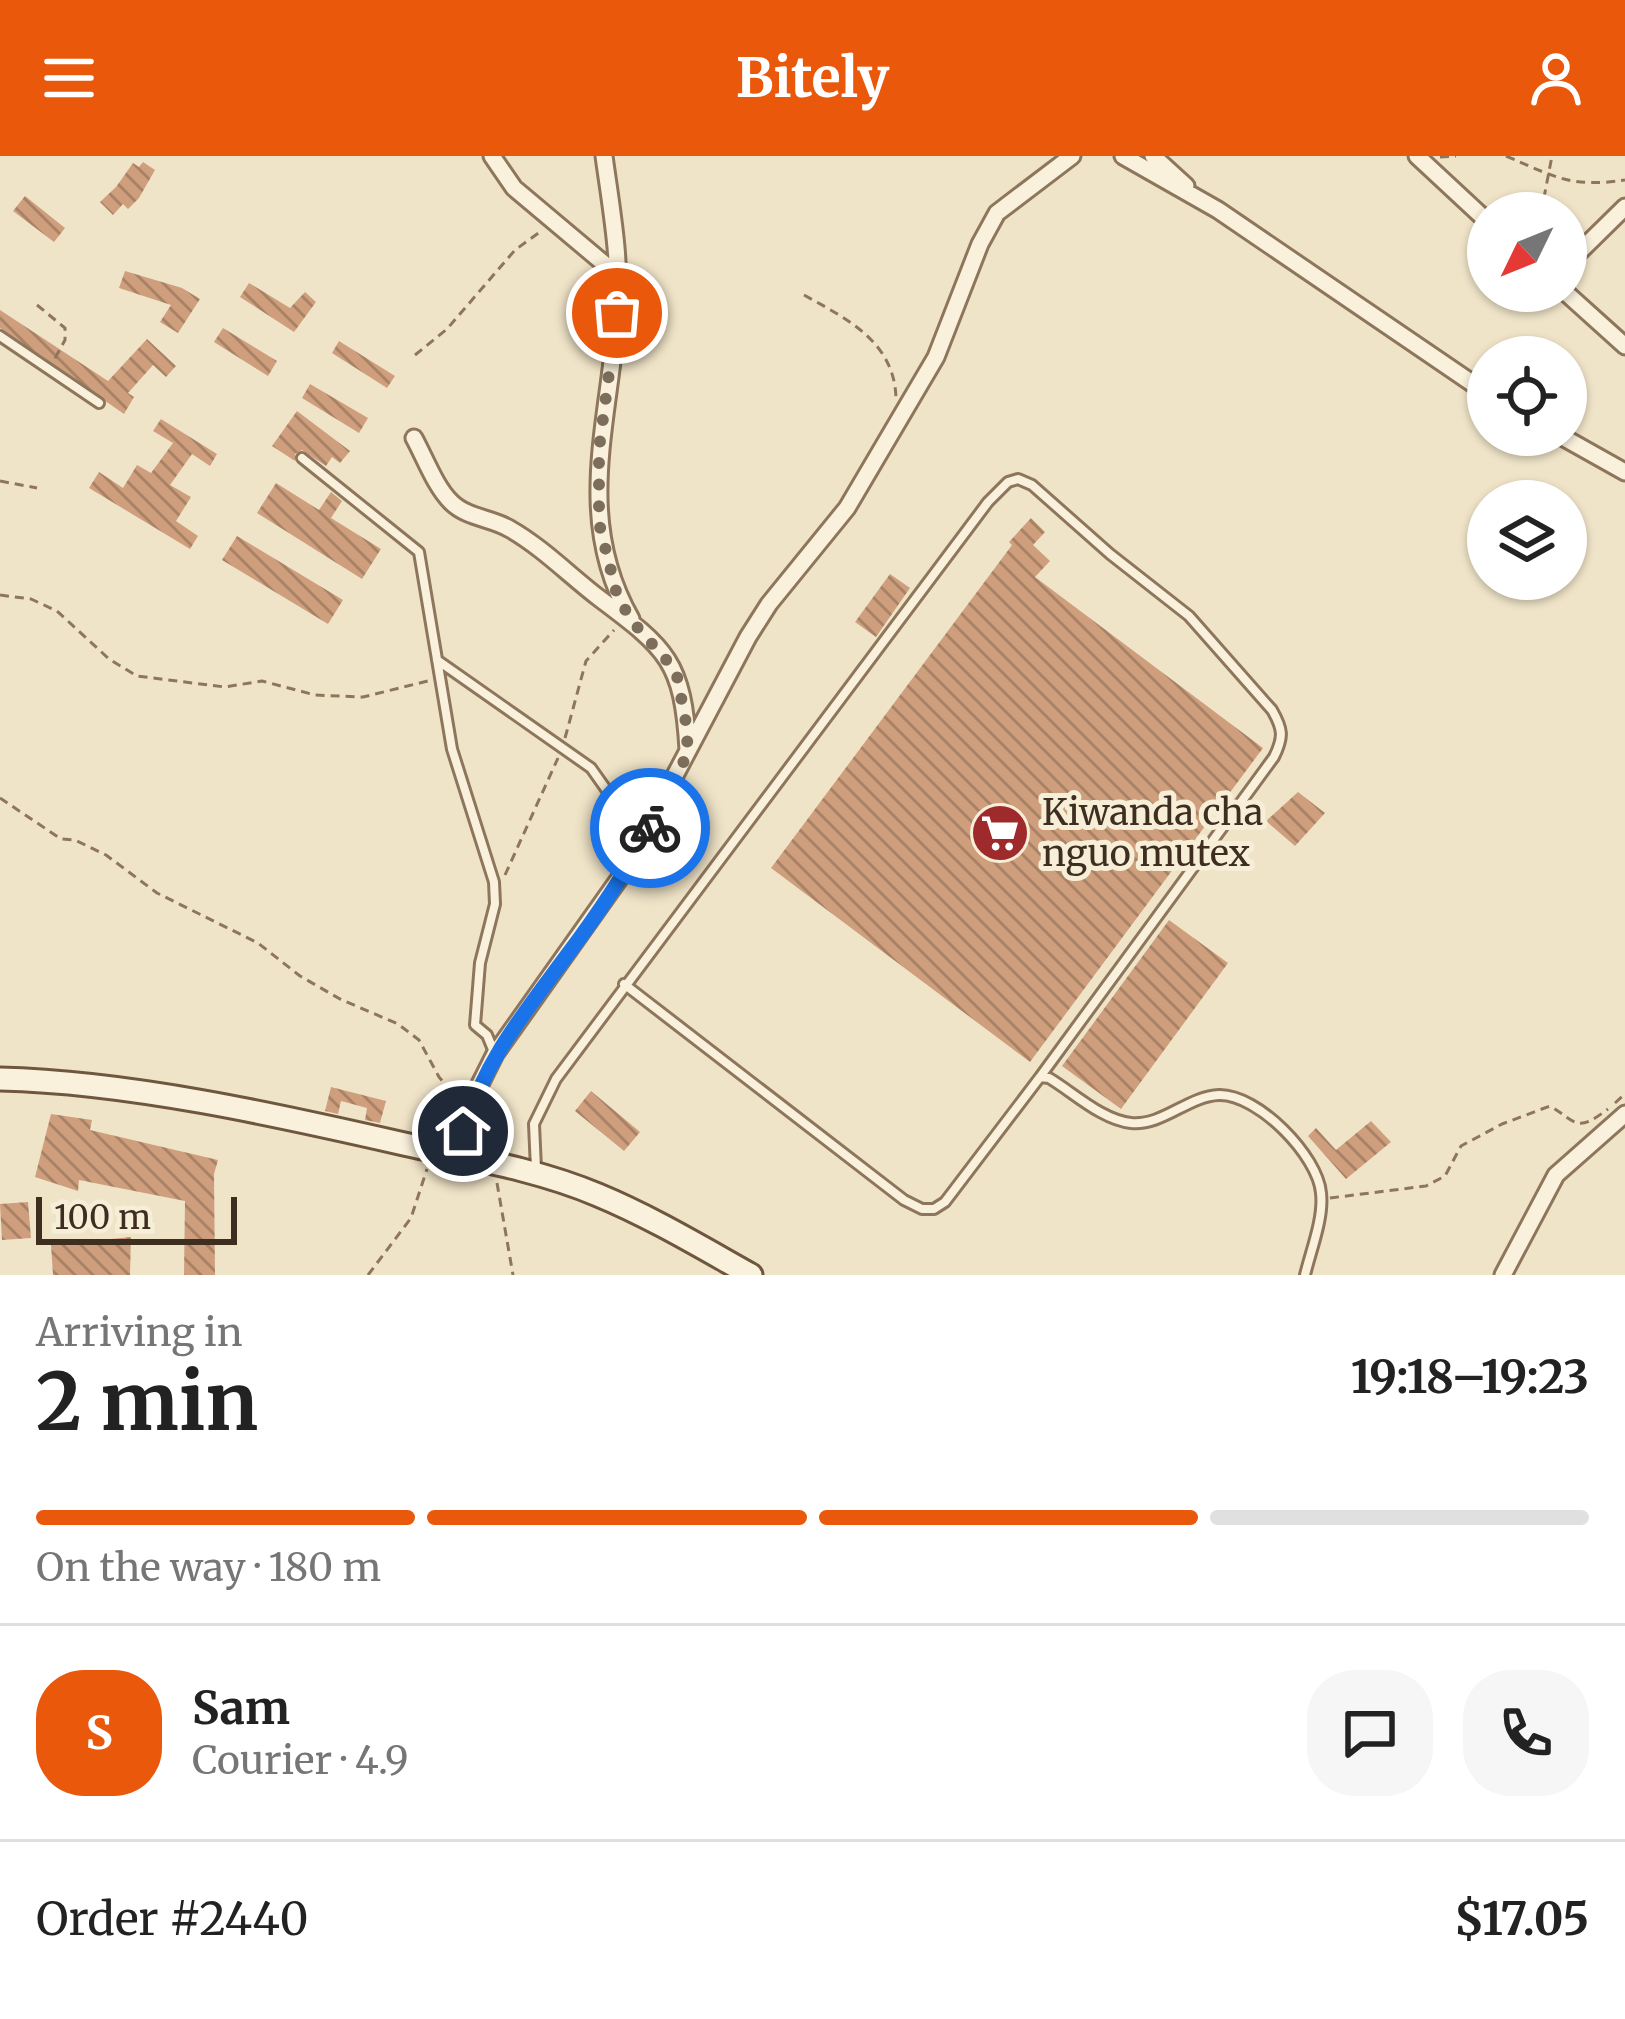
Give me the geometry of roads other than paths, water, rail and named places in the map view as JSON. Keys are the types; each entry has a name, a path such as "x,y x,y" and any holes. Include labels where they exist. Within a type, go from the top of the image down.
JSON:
{"street":[{"path":"492,156 514,188 608,268 618,293"},
{"path":"604,156 618,293 596,488 612,580 631,620"},
{"path":"456,1154 494,1054 591,923 643,841 748,637 847,508 946,338 980,244 997,213 1072,156"},
{"path":"1123,156 1356,301 1467,379"},
{"path":"1153,156 1196,198"},
{"path":"1417,156 1467,202"},
{"path":"1587,244 1625,207"},
{"path":"1587,312 1625,346"},
{"path":"414,438 448,500 463,511 506,526 540,548 631,620 676,671 683,692 688,753"},
{"path":"1587,451 1625,472"},
{"path":"0,1079 129,1091 456,1154 594,1193 751,1275"},
{"path":"1503,1275 1556,1175 1625,1114"}],"lane":[{"path":"0,336 98,404"},
{"path":"302,458 419,553 452,749 489,856 496,894 482,946 475,1024 487,1036 494,1054"},
{"path":"537,1176 534,1124 539,1110 624,984 988,502 1008,482 1024,479 1204,631 1281,725 1283,739 1274,757 1040,1077 945,1202 934,1209 922,1209 865,1171 624,984"},
{"path":"437,659 602,780 643,841"},
{"path":"1040,1077 1118,1121 1137,1124 1217,1095 1241,1099 1268,1115 1319,1176 1322,1199 1305,1275"}],"place":[{"name":"Kiwanda cha nguo mutex","path":"1000,833"}]}
